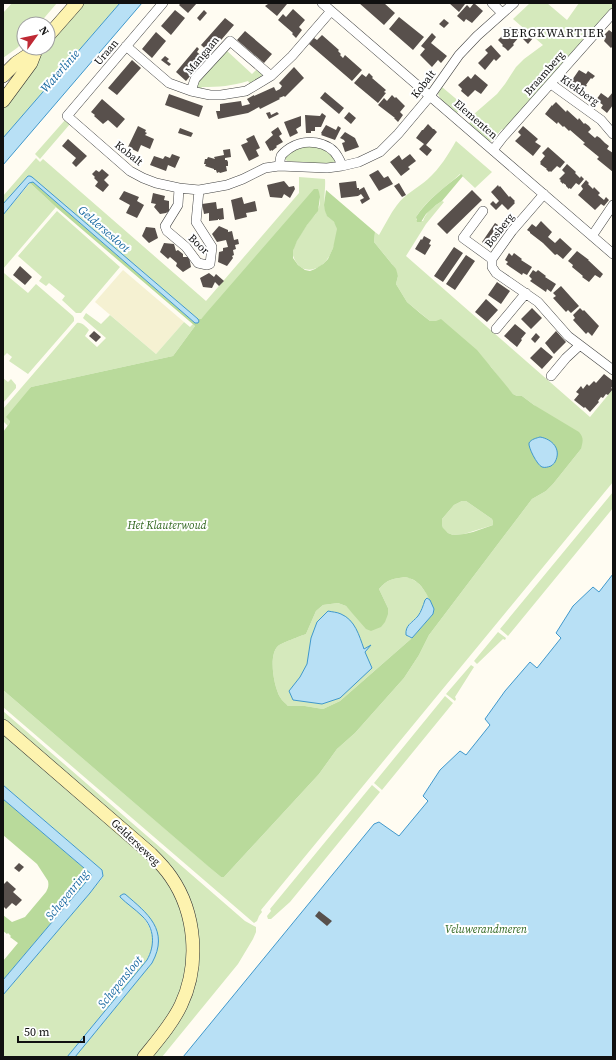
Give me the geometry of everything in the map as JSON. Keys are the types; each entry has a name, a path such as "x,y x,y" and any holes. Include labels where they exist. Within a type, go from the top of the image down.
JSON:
{"street":[{"path":"56,27 77,3"},
{"name":"Uraan","path":"66,116 163,3"},
{"name":"Elementen","path":"322,3 613,254"},
{"path":"492,3 502,13"},
{"name":"Kobalt","path":"66,116 130,171 156,183 179,188 199,190 227,185 265,168 279,166 327,168 359,162 380,152 398,134 430,96 459,55 477,36 514,3"},
{"name":"Mangaan","path":"126,46 168,83 191,91 210,95 221,95 246,91 272,76 292,56 331,11"},
{"name":"Braamberg","path":"493,150 613,13"},
{"name":"Mangaan","path":"191,91 195,79 230,41 272,76"},
{"path":"3,76 16,63 26,56"},
{"path":"4,98 31,63 34,56"},
{"name":"Kiekberg","path":"551,84 601,120 613,134"},
{"path":"279,166 281,156 286,150 294,145 304,142 314,142 324,145 332,150 338,156 342,166"},
{"name":"Boor","path":"179,188 178,205 165,226 167,232 186,247 198,263 207,265 210,264 212,247 196,222 199,190"},
{"name":"Bosberg","path":"544,194 512,231 492,259 492,267 496,273 538,302 568,336 613,370"},
{"path":"592,236 613,205"},
{"path":"483,211 463,238 492,259"},
{"path":"496,329 526,293"},
{"path":"551,376 566,358 580,345"},
{"name":"Gelderseweg","path":"3,726 151,854 171,877 182,898 187,910 193,944 190,981 182,1004 170,1024 144,1057"}],"shaded area":[{"path":"123,270 184,322 156,354 95,302"}],"green space":[{"path":"12,3 57,3 46,16 16,16 16,49 3,58 3,13"},
{"path":"83,3 120,3 3,138 3,105 38,56 56,56 56,35"},
{"path":"530,3 547,3 567,20 579,3 613,3 613,8 505,132 502,129 494,138 497,141 491,141 469,124 471,120 459,110 457,113 441,100 438,94 442,87 474,114 497,94 516,67 543,45 513,19"},
{"path":"226,50 252,74 257,69 262,74 261,79 250,84 248,81 225,86 202,87 202,90 198,89 195,86"},
{"path":"65,120 70,124 40,159 35,154"},
{"path":"456,141 492,172 475,188 460,174 431,199 420,211 416,217 416,220 423,221 426,215 436,205 442,201 444,202 426,224 406,256 590,417 613,389 613,482 261,910 262,912 257,921 254,923 3,707 3,690 221,877 224,877 319,774 337,749 355,733 404,678 419,655 429,635 532,499 546,491 553,484 581,449 534,405 522,396 513,394 491,367 436,321 430,321 407,302 396,284 398,276 392,264 374,242 375,232 379,235 397,205 432,175 444,161"},
{"path":"315,145 332,153 337,161 334,163 323,164 287,161 285,159 285,156 295,148"},
{"path":"36,158 40,162 43,159 206,301 299,193 299,177 325,179 324,202 327,215 337,227 336,240 328,258 321,266 317,268 308,270 303,269 294,258 293,252 296,242 317,212 320,205 320,197 201,319 198,319 30,176 3,204 3,196"},
{"path":"461,174 463,176 442,201 426,214 421,222 417,222 416,217 425,205"},
{"name":"Het Klauterwoud","path":"33,182 195,323 198,323 198,319 201,319 314,189 318,189 320,197 318,211 297,241 293,251 293,258 298,265 305,270 310,271 323,264 328,259 333,248 337,229 334,222 327,216 325,211 324,205 326,190 375,232 374,242 396,269 398,276 396,284 407,302 430,321 441,319 477,350 513,394 522,396 581,434 583,442 581,449 553,484 546,491 532,499 429,635 419,655 404,678 355,733 337,749 319,774 224,877 221,877 209,867 3,690 3,432 10,421 6,417 31,387 173,356 195,326 57,208 30,183","holes":["556,448 556,460 550,466 542,467 536,461","462,501 466,501 492,519 493,525 464,534 453,535 448,533 443,528 442,519 454,505","405,577 416,581 423,589 434,609 433,614 412,638 340,701 323,709 305,706 288,706 280,697 274,679 273,656 278,646 306,634 316,611 323,605 338,603 346,606 366,629 371,631 381,627 388,614 388,608 379,589 388,581"]},
{"path":"30,183 56,207 3,269 3,215"},
{"path":"57,211 120,267 81,313 76,313 62,300 65,296 49,283 46,286 39,281 42,277 18,256"},
{"path":"4,273 28,293 36,284 74,318 74,321 28,374 9,361 12,357 7,353 3,357"},
{"path":"86,313 101,324 110,315 156,354 184,322 190,327 193,324 195,326 173,356 31,387 8,426 3,421 3,409 77,323 82,324 89,330 85,336 97,347 106,338 83,318"},
{"path":"3,378 8,382 11,379 16,385 16,388 3,403"},
{"path":"613,492 613,508 508,636 500,629"},
{"path":"462,501 466,501 492,519 493,525 464,534 453,535 448,533 443,529 442,519 454,505"},
{"path":"405,577 417,582 423,588 430,600 427,598 418,616 409,624 408,637 412,638 340,701 323,709 305,706 288,706 280,697 274,679 273,656 278,646 306,634 316,611 323,605 338,603 346,606 359,619 388,614 388,608 379,589 388,581"},
{"path":"498,632 506,638 505,640 503,639 477,664 474,661"},
{"path":"471,665 474,667 455,697 455,701 446,694"},
{"path":"445,696 453,703 382,790 374,783"},
{"path":"3,711 245,921 256,927 256,932 253,939 238,964 162,1057 150,1057 191,995 183,887 3,721"},
{"path":"3,732 162,872 181,906 189,947 184,982 172,1014 139,1057 75,1057 152,963 158,939 155,929 142,916 149,927 153,943 147,960 67,1057 3,1057 3,995 90,893 103,877 103,874 102,870 3,785"},
{"path":"372,785 380,792 290,902 271,919 268,919 267,916 271,911 270,909"},
{"path":"3,799 91,874 91,876 3,980 3,961 18,943 10,937 11,936 8,933 7,934 3,931 3,915 12,922 25,917 46,892 48,888 48,881 37,864 3,835"}],"water":[{"path":"120,3 142,3 3,165 3,138"},
{"path":"28,176 32,177 198,319 198,323 195,323 33,182 29,183 3,215 3,204"},
{"path":"540,437 552,442 555,445 557,457 555,463 548,467 540,466 535,460 530,448 529,443"},
{"name":"Veluwerandmeren","path":"613,574 613,1057 183,1057 374,824 379,822 399,836 428,801 423,796 440,770 460,751 466,755 490,725 485,719 505,691 530,662 537,668 561,638 556,633 573,606 593,587 599,592"},
{"path":"427,598 430,600 434,609 433,614 412,638 406,635 407,629 409,624 419,614"},
{"path":"328,611 339,613 350,620 356,628 364,649 371,645 365,652 372,668 340,698 322,704 293,700 289,691 300,677 307,664 311,638 317,622"},
{"path":"3,785 102,870 103,876 3,995 3,980 91,876 91,874 3,799"},
{"path":"125,894 141,908 154,923 158,941 157,951 152,963 75,1057 67,1057 150,955 152,937 149,926 142,916 120,897"}],"building":[{"path":"181,3 197,3 188,13 179,5"},
{"path":"266,3 287,4 277,16 265,6 268,4"},
{"path":"359,3 384,3 395,13 384,25"},
{"path":"449,3 464,3 465,4 459,12"},
{"path":"474,3 483,11 472,23 466,19 464,22 457,16 467,5 470,8"},
{"path":"293,9 305,20 299,27 302,30 296,38 292,34 293,33 278,20 283,14 286,17"},
{"path":"175,10 185,18 171,35 161,26"},
{"path":"204,10 207,13 200,21 197,18"},
{"path":"399,17 424,37 413,50 389,29"},
{"path":"225,18 234,25 210,53 201,45"},
{"path":"444,19 449,23 444,28 439,24"},
{"path":"510,27 518,32 521,28 533,38 528,44 520,36 508,51 498,40 503,35 504,36"},
{"path":"609,30 613,33 613,46 611,48 602,37"},
{"path":"245,31 272,54 264,63 237,40"},
{"path":"156,32 166,41 152,58 142,49"},
{"path":"432,33 436,37 431,43 447,56 441,63 438,60 432,67 420,55 425,49 421,46"},
{"path":"322,35 339,50 340,55 343,58 345,55 362,70 352,81 309,44 314,38 317,40"},
{"path":"491,45 501,56 496,61 494,59 485,70 478,63 488,53 485,50"},
{"path":"197,47 199,49 197,52 205,59 186,81 176,72"},
{"path":"165,56 169,59 167,61 171,64 169,66 161,60"},
{"path":"132,60 141,68 117,95 108,88"},
{"path":"294,67 304,78 285,97 279,98 280,99 260,109 259,107 248,113 218,119 216,111 220,111 220,104 241,101 242,106 250,104 247,99 254,95 274,87 276,91 280,89 282,86 279,83"},
{"path":"579,70 586,74 588,71 595,76 592,79 591,78 586,85 583,92 585,94 583,98 574,91 576,88 570,83"},
{"path":"369,73 373,77 372,78 386,90 384,92 386,93 378,103 354,83 362,74 366,77"},
{"path":"475,74 488,85 481,94 475,90 468,97 461,91 462,89 458,85 468,76 471,79"},
{"path":"325,92 344,108 339,114 320,98"},
{"path":"613,92 613,105 607,113 601,108 603,105 596,100 601,93 608,98"},
{"path":"169,94 203,106 199,117 165,105"},
{"path":"392,95 405,106 400,112 403,115 398,122 378,105 384,98 387,101"},
{"path":"102,99 125,119 117,128 108,120 103,124 91,112"},
{"path":"556,102 566,112 567,110 578,120 579,118 584,124 585,123 589,126 591,129 588,132 595,138 597,136 609,146 607,149 613,153 613,172 597,159 599,157 583,144 585,143 570,130 569,131 564,126 563,127 558,122 557,124 545,114"},
{"path":"270,112 271,115 277,112 279,114 269,119 266,113"},
{"path":"349,112 356,118 351,124 344,118"},
{"path":"322,113 326,116 321,127 315,127 315,131 306,133 305,115 320,116"},
{"path":"301,116 301,126 296,129 298,133 290,137 284,122"},
{"path":"428,124 437,132 426,145 432,150 427,156 419,149 424,144 416,138"},
{"path":"326,125 336,130 338,126 341,128 335,140 321,135"},
{"path":"138,126 146,130 145,132 147,133 145,135 154,139 150,149 141,145 138,152 128,147"},
{"path":"523,126 538,139 535,142 541,146 533,156 515,141 521,135 518,132"},
{"path":"278,127 282,134 279,136 283,142 270,151 265,142 273,135 271,132"},
{"path":"180,128 193,133 191,137 178,133"},
{"path":"345,132 355,138 359,147 345,152 342,143 345,142 340,138"},
{"path":"254,135 260,148 256,150 259,156 249,161 241,145 248,142 246,139"},
{"path":"68,139 87,156 76,167 72,163 76,158 62,146"},
{"path":"548,147 565,162 560,168 557,166 551,172 540,164 545,156 542,153"},
{"path":"230,149 231,157 225,158 228,162 228,166 226,166 227,171 217,173 216,170 205,166 205,159 208,157 215,159 214,157 224,155 223,150"},
{"path":"172,154 180,157 175,168 168,165 166,171 150,165 154,156 163,159 165,156 170,158"},
{"path":"410,154 416,161 408,167 410,169 401,176 390,162 399,155 402,160"},
{"path":"567,164 580,178 581,176 584,179 579,185 576,183 571,189 563,184 559,179 565,173 562,170"},
{"path":"102,169 109,175 104,180 109,185 103,192 95,186 98,182 92,174 96,170 99,172"},
{"path":"378,170 384,178 388,176 393,184 379,191 369,175"},
{"path":"586,180 593,189 594,187 600,193 598,195 604,200 606,197 609,200 604,206 601,204 595,210 578,195 583,189 581,186"},
{"path":"284,181 289,187 294,186 295,189 290,198 284,194 282,198 270,197 267,185"},
{"path":"356,181 357,188 359,188 359,190 364,187 370,199 362,204 360,200 364,198 361,194 358,196 341,198 339,183"},
{"path":"399,183 406,195 402,197 394,186"},
{"path":"498,185 515,201 515,203 508,210 502,204 496,210 490,204 493,201 496,204 499,201 491,192"},
{"path":"472,190 482,200 447,234 437,224"},
{"path":"124,191 139,197 137,201 144,205 137,218 126,213 130,205 119,199"},
{"path":"153,193 165,196 164,200 169,201 169,211 160,214 154,207 156,204 151,203"},
{"path":"242,197 244,204 255,201 257,211 246,213 247,217 235,220 231,200"},
{"path":"216,202 217,209 223,208 224,219 209,221 209,213 204,214 202,204"},
{"path":"541,221 552,232 548,237 555,243 560,238 572,249 563,259 557,254 555,255 527,230 532,224 536,227"},
{"path":"495,223 498,225 485,245 482,242"},
{"path":"219,226 228,230 228,232 232,231 234,240 238,239 239,244 235,245 236,249 233,250 233,258 227,266 218,262 219,252 223,251 223,248 228,247 226,240 217,242 212,234"},
{"path":"146,227 155,228 158,238 149,243 142,236"},
{"path":"424,236 431,240 429,244 431,245 425,255 415,249"},
{"path":"164,243 174,244 176,251 178,250 183,254 183,257 189,257 191,267 183,272 176,266 177,263 170,257 168,259 160,252"},
{"path":"454,247 463,253 443,282 434,276"},
{"path":"577,251 589,260 603,274 600,278 595,275 589,282 572,267 573,265 568,261"},
{"path":"509,253 512,256 514,253 522,259 521,260 532,267 527,275 523,273 522,275 506,264 508,262 505,260"},
{"path":"466,255 475,261 455,290 446,284"},
{"path":"20,266 32,277 25,285 13,275"},
{"path":"533,270 536,272 538,270 546,276 545,277 556,284 551,292 547,289 546,292 530,281 532,279 529,276"},
{"path":"209,273 214,277 216,274 224,281 219,286 215,282 212,288 203,287 200,278"},
{"path":"497,282 510,291 501,304 488,295"},
{"path":"561,286 579,306 571,313 568,310 566,312 553,298 556,296 553,293"},
{"path":"486,299 498,310 487,322 475,312"},
{"path":"532,308 542,318 531,329 521,319"},
{"path":"580,308 583,311 584,310 599,326 592,336 588,332 586,334 573,320 575,318 573,315"},
{"path":"515,324 526,333 517,347 504,336"},
{"path":"94,331 101,337 96,342 89,336"},
{"path":"556,331 566,342 554,354 545,343"},
{"path":"536,333 540,337 535,343 531,339"},
{"path":"541,347 553,357 542,369 530,358"},
{"path":"604,374 613,381 613,386 611,388 613,389 608,395 606,394 603,398 601,397 598,401 599,402 590,412 574,400 579,394 576,392 581,386 583,389 587,384 589,386 594,381 596,383"},
{"path":"19,863 24,867 19,872 14,868"},
{"path":"7,881 16,889 13,892 22,900 16,906 12,903 6,909 3,906 3,885"},
{"path":"319,911 332,921 327,926 315,916"}],"district":[{"name":"BERGKWARTIER","path":"554,33"}],"water label":[{"name":"Waterlinie","path":"60,71"},
{"name":"Geldersesloot","path":"104,229"},
{"name":"Schepenring","path":"67,895"},
{"name":"Schepensloot","path":"120,982"}]}
